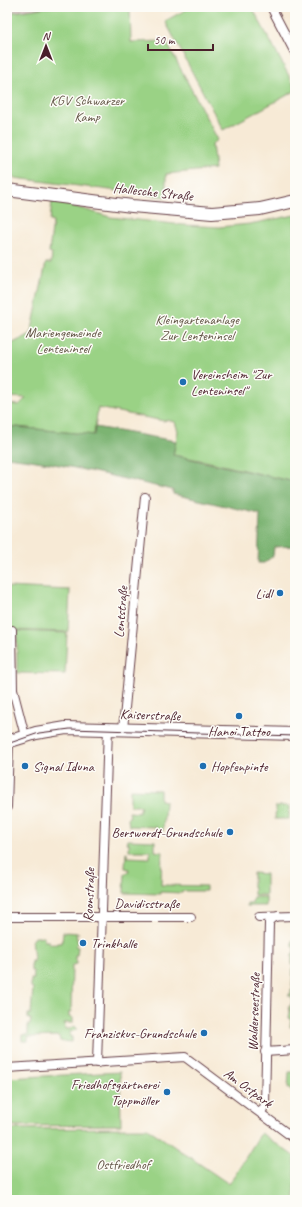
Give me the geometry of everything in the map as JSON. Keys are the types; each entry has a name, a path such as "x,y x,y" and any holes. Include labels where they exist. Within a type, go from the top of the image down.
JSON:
{"main road":[{"name":"Hallesche Straße","path":"7,190 132,206 212,213 260,210 295,201"},
{"name":"Kaiserstraße","path":"8,742 49,730 66,728 295,734"}],"street":[{"path":"271,7 295,53"},
{"name":"Lentstraße","path":"123,729 145,497"},
{"path":"12,630 13,690 25,736"},
{"name":"Roonstraße","path":"97,1063 108,728"},
{"path":"7,807 8,742"},
{"name":"Walderseestraße","path":"261,1114 265,1105 269,923 272,919 278,916"},
{"path":"259,917 295,916"},
{"name":"Davidisstraße","path":"7,917 191,917"},
{"path":"266,1052 295,1050"},
{"name":"Am Ostpark","path":"97,1063 185,1057 295,1139"},
{"path":"7,1068 97,1063"}],"shaded area":[{"path":"7,7 48,7 7,13"}],"green space":[{"name":"KGV Schwarzer Kamp","path":"48,7 130,7 131,42 166,41 218,140 212,144 215,169 166,174 166,197 7,177 7,13"},
{"path":"191,7 252,7 295,87 295,91 223,130 165,21"},
{"name":"Kleingartenanlage Zur Lenteninsel","path":"52,200 110,217 184,225 219,227 250,224 295,215 295,482 173,455 178,431 175,422 166,420 164,421 98,408 94,435 7,426 7,404 19,405 26,398 7,397 7,346 31,334 46,263 51,263 52,253 49,252 53,222 50,221"},
{"path":"7,426 94,435 95,427 176,441 173,455 295,482 295,546 274,547 273,556 264,563 258,563 260,514 173,494 173,490 111,476 49,463 7,457"},
{"path":"7,587 70,590 68,632 7,630"},
{"path":"17,631 67,633 65,674 17,673"},
{"path":"130,789 160,790 160,800 165,801 163,831 156,831 156,827 129,826 129,812 139,813 141,806 130,806"},
{"path":"276,806 289,806 289,819 275,819"},
{"path":"128,840 155,841 155,851 162,852 161,885 206,886 206,891 183,891 182,893 160,892 160,894 124,893 125,873 128,873 129,869 125,868 126,853 127,857 150,858 150,851 129,851 129,843 127,843"},
{"path":"253,873 266,874 266,895 254,895"},
{"path":"253,897 266,897 266,906 247,906 247,903 252,903"},
{"path":"63,932 79,933 76,934 78,943 75,946 78,947 77,955 75,955 75,961 77,961 77,964 72,965 71,1012 69,1012 69,1017 73,1018 73,1023 64,1023 65,1029 70,1029 73,1026 76,1027 76,1030 70,1032 72,1042 60,1041 59,1036 28,1037 28,1041 22,1041 22,1035 28,1035 28,1025 30,1025 31,1019 28,1019 28,1014 31,1014 33,988 31,987 31,979 34,979 33,971 31,971 31,961 34,961 32,939 35,937 44,937 44,941 49,941 49,944 62,943"},
{"path":"292,940 295,940 295,1028 290,1027 291,1018 289,1018 289,1006 291,1006 292,996 289,996 289,994 291,994 291,989 293,989 292,955 294,954 294,947 292,946"},
{"path":"120,1072 121,1125 7,1126 7,1078"},
{"path":"289,1072 294,1072 295,1093 288,1088"},
{"name":"Ostfriedhof","path":"147,1128 229,1184 261,1133 295,1157 295,1200 7,1200 7,1129"}],"tram line":[{"path":"7,744 39,733 70,729 295,736"}],"place":[{"name":"Vereinsheim \"Zur Lenteninsel\"","path":"183,382"},
{"name":"Lidl","path":"280,593"},
{"name":"Hanoi Tattoo","path":"239,716"},
{"name":"Signal Iduna","path":"25,766"},
{"name":"Hopfenpinte","path":"203,766"},
{"name":"Berswordt-Grundschule","path":"230,832"},
{"name":"Trinkhalle","path":"83,943"},
{"name":"Franziskus-Grundschule","path":"204,1033"},
{"name":"Friedhofsgärtnerei Toppmöller","path":"167,1092"}],"park label":[{"name":"Mariengemeinde Lenteninsel","path":"63,340"}]}
